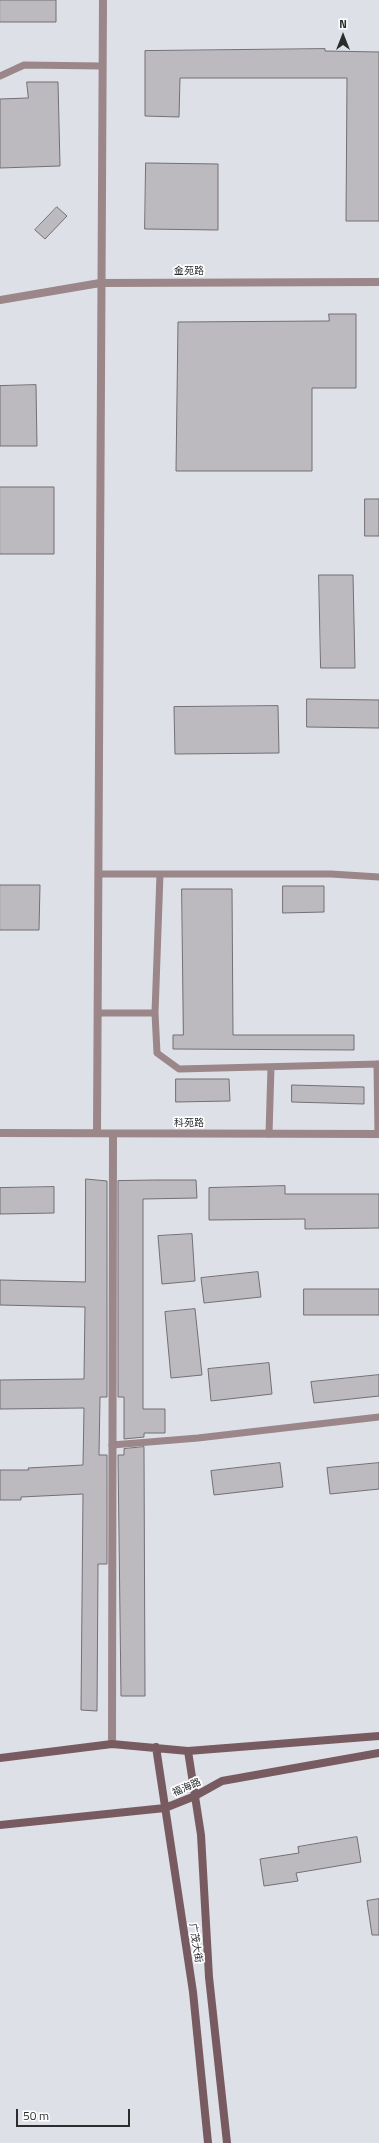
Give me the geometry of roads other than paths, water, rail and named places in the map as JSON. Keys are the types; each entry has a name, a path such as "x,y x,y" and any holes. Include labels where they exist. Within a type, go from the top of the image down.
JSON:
{"main road":[{"path":"0,1758 112,1744 188,1750 379,1736"},
{"name":"广茂大街","path":"156,1747 193,1992 208,2143"},
{"name":"广茂大街","path":"188,1750 201,1835 209,1977 227,2143"},
{"name":"福海路","path":"0,1825 165,1808 195,1796 222,1781 379,1753"}],"street":[{"path":"97,1134 100,874 100,282 103,0"},
{"name":"金苑路","path":"0,300 100,282 379,282"},
{"name":"科苑路","path":"0,1133 378,1134"},
{"path":"112,1744 113,1134"}],"lane":[{"path":"0,76 24,65 102,66"},
{"path":"100,874 331,874 379,877"},
{"path":"160,874 155,1013 157,1053 179,1069 378,1064 378,1134"},
{"path":"98,1013 155,1013"},
{"path":"269,1134 271,1067"},
{"path":"112,1444 198,1438 379,1417"}]}
